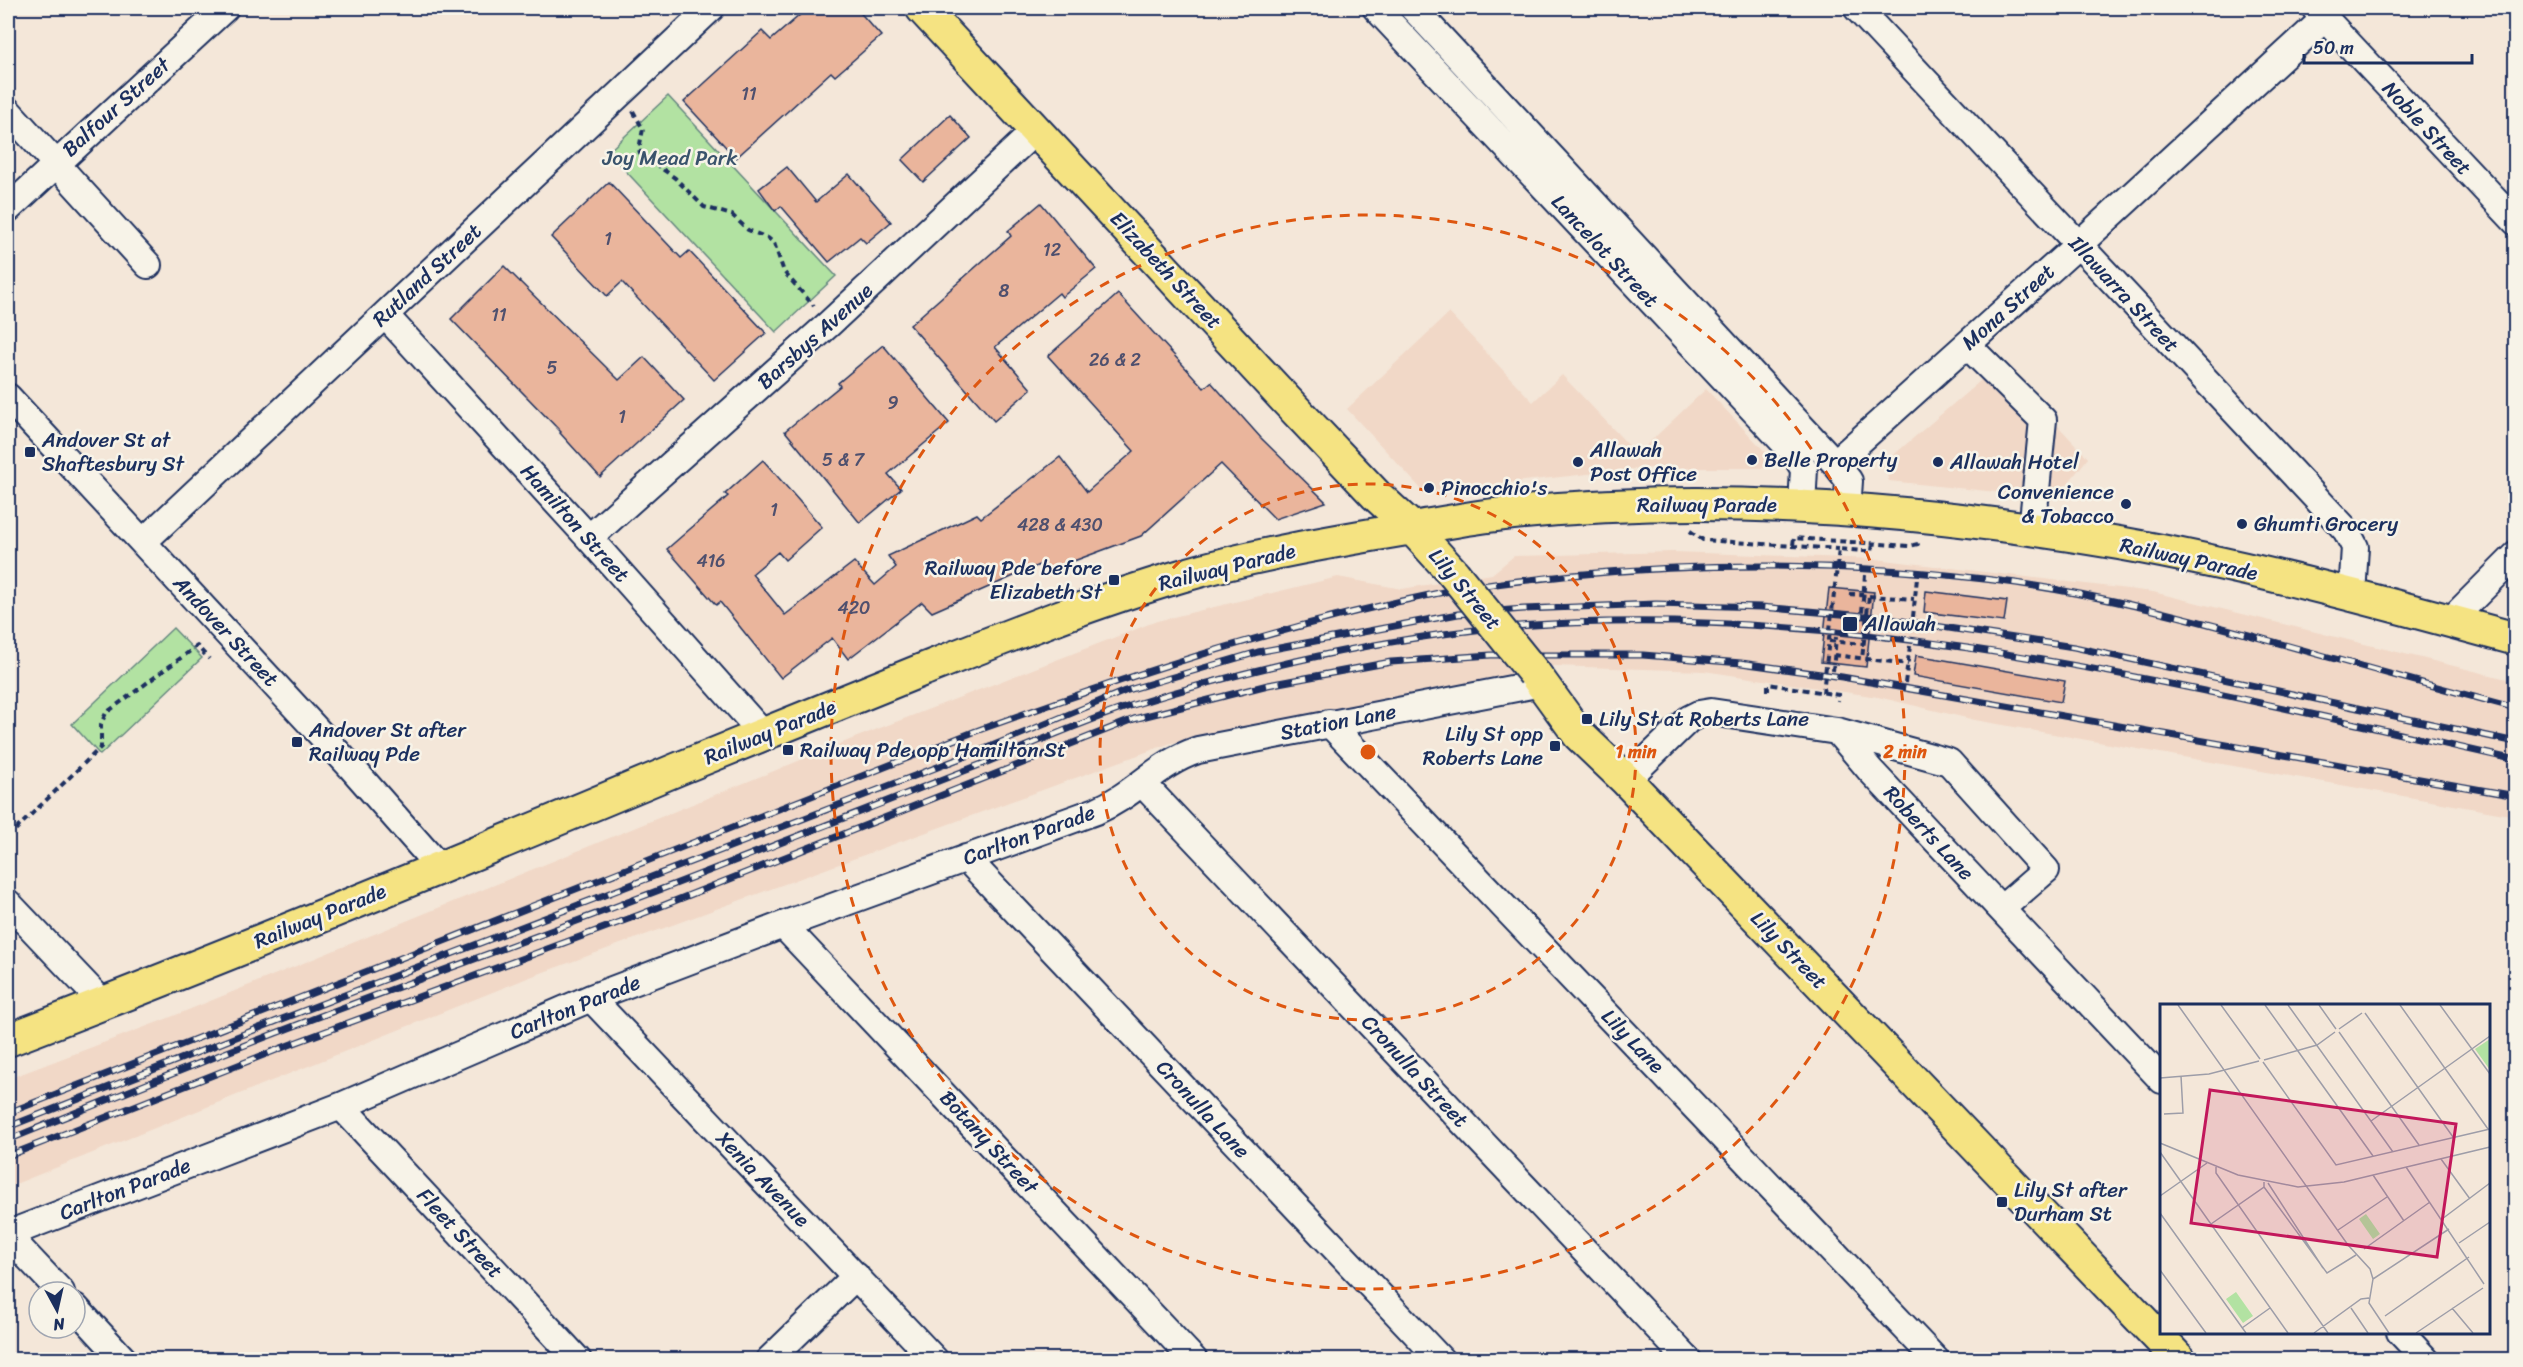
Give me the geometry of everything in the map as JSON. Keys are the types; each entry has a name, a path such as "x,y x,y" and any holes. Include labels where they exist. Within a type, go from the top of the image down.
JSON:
{"main road":[{"name":"Elizabeth Street","path":"922,8 1376,495 1413,528"},
{"name":"Railway Parade","path":"8,1040 440,868 763,734 1038,624 1187,574 1262,556 1498,514 1585,507 1668,504 1802,506 2032,530 2123,544 2352,595 2516,639"},
{"name":"Lily Street","path":"1413,528 1454,574 1538,678 1579,735 1626,780 2180,1359"}],"street":[{"name":"Balfour Street","path":"8,208 55,162 225,8"},
{"name":"Rutland Street","path":"143,542 711,8"},
{"name":"Lancelot Street","path":"1376,8 1794,453 1804,469"},
{"name":"Lancelot Street","path":"1413,8 1835,463"},
{"name":"Illawarra Street","path":"1857,8 2346,530 2355,547 2352,595"},
{"name":"Mona Street","path":"1835,463 2078,245 2320,13"},
{"name":"Noble Street","path":"2320,13 2516,222"},
{"path":"8,111 148,265"},
{"name":"Barsbys Avenue","path":"589,537 830,323 1036,130"},
{"name":"Hamilton Street","path":"385,315 589,537 763,734"},
{"path":"1967,345 2043,420 2032,530"},
{"name":"Andover Street","path":"8,397 352,768 440,868"},
{"path":"1802,506 1804,469 1819,462 1835,463 1849,481 1847,510"},
{"path":"2450,621 2470,598 2516,555"},
{"name":"Station Lane","path":"1142,783 1158,769 1178,757 1198,750 1538,678"},
{"path":"1626,780 1680,726 1699,714 1722,714 1837,731 1949,762 2046,870 2001,909"},
{"name":"Lily Lane","path":"1329,723 1936,1359"},
{"name":"Roberts Lane","path":"1837,731 1869,770 2160,1078"},
{"name":"Carlton Parade","path":"8,1235 341,1106 591,998 1113,804 1142,783"},
{"name":"Cronulla Street","path":"1142,783 1688,1359"},
{"name":"Cronulla Lane","path":"966,858 1441,1359"},
{"path":"8,903 103,1003"},
{"name":"Botany Street","path":"783,925 1194,1359"},
{"name":"Xenia Avenue","path":"591,998 935,1359"},
{"name":"Fleet Street","path":"341,1106 578,1359"},
{"path":"8,1235 50,1280"},
{"path":"769,1359 856,1276"},
{"path":"87,1320 124,1359"},
{"path":"2402,1334 2426,1359"}],"path":[{"path":"620,93 644,129 640,153 675,178 704,207 732,215 748,230 774,243 790,280 830,323"},
{"path":"1684,528 1702,540 1872,552 1873,543"},
{"path":"1793,545 1794,538 1910,546 1918,544"},
{"path":"1823,693 1839,549"},
{"path":"1862,612 1865,575"},
{"path":"1912,617 1917,578"},
{"path":"1863,594 1849,594 1914,599"},
{"path":"1862,659 1869,596"},
{"path":"1833,671 1836,637"},
{"path":"1829,641 1864,644"},
{"path":"8,837 101,747 101,724 106,713 197,646 209,659"},
{"path":"1905,682 1910,646"},
{"path":"1834,655 1908,664"},
{"path":"1768,691 1768,684 1839,695 1838,701"}],"shaded area":[{"path":"1449,313 1533,402 1562,375 1637,454 1706,389 1773,460 1771,468 1643,468 1424,492 1347,409"},
{"path":"2000,364 2088,458 2056,498 1889,481 1883,464"},
{"path":"1674,552 1876,559 2153,592 2515,681 2515,816 1975,720 1878,697 1704,671 1554,666 1470,688 1171,743 530,977 8,1187 8,1079 166,1019 857,737 1157,621 1338,577 1402,589 1492,574 1514,556"}],"green space":[{"name":"Joy Mead Park","path":"668,96 836,276 776,332 608,152"},
{"path":"173,628 202,658 100,755 72,724"}],"building":[{"path":"808,8 856,8 881,36 835,76 831,72 736,158 684,102 762,31 771,40"},
{"path":"950,115 971,138 923,182 902,160"},
{"path":"787,167 816,202 849,174 891,222 866,243 860,237 829,262 781,206 775,211 759,189"},
{"path":"609,182 681,258 689,251 766,333 714,380 622,282 607,296 551,237"},
{"path":"1041,203 1096,269 1062,297 1059,293 995,347 1031,389 994,421 910,325 1011,236 1008,231"},
{"path":"504,266 619,380 644,357 684,400 600,477 561,432 451,319"},
{"path":"1118,294 1204,388 1211,382 1261,438 1326,502 1275,519 1221,464 1141,536 1044,572 1039,565 932,612 922,602 848,659 832,638 781,678 720,602 716,605 667,549 728,496 725,494 763,460 822,527 785,560 778,552 752,574 785,615 854,562 875,585 896,567 888,556 977,514 981,518 1060,457 1087,492 1134,451 1048,356"},
{"path":"883,345 949,423 888,474 901,489 860,523 785,431 840,386 838,383"},
{"path":"1829,588 1874,592 1866,667 1821,662"},
{"path":"1926,591 2007,601 2004,622 1924,612"},
{"path":"1916,655 2065,681 2061,702 1913,676"}],"railway":[{"path":"8,1113 976,731 1090,691 1263,636 1380,606 1472,587 1573,575 1739,566 1850,568 1961,576 2049,588 2148,609 2516,708"},
{"path":"8,1127 987,748 1125,691 1258,652 1458,614 1656,604 1761,607 1876,617 2074,647 2516,742"},
{"path":"8,1140 276,1033 652,893 1115,711 1178,691 1270,667 1412,639 1505,627 1633,622 1761,626 1888,637 2015,655 2141,678 2516,760"},
{"path":"8,1156 289,1045 639,915 1134,719 1268,685 1391,662 1491,655 1643,655 1741,663 1842,677 2516,796"}],"place":[{"name":"Andover St at Shaftesbury St","path":"30,452"},
{"name":"Belle Property","path":"1752,460"},
{"name":"Allawah Post Office","path":"1578,462"},
{"name":"Allawah Hotel","path":"1938,462"},
{"name":"Pinocchio's","path":"1429,488"},
{"name":"Convenience & Tobacco","path":"2126,504"},
{"name":"Ghumti Grocery","path":"2242,524"},
{"name":"Railway Pde before Elizabeth St","path":"1114,580"},
{"name":"Allawah","path":"1850,624"},
{"name":"Lily St at Roberts Lane","path":"1587,719"},
{"name":"Andover St after Railway Pde","path":"297,742"},
{"name":"Lily St opp Roberts Lane","path":"1555,746"},
{"name":"Railway Pde opp Hamilton St","path":"788,750"},
{"name":"Lily St after Durham St","path":"2002,1202"}]}
